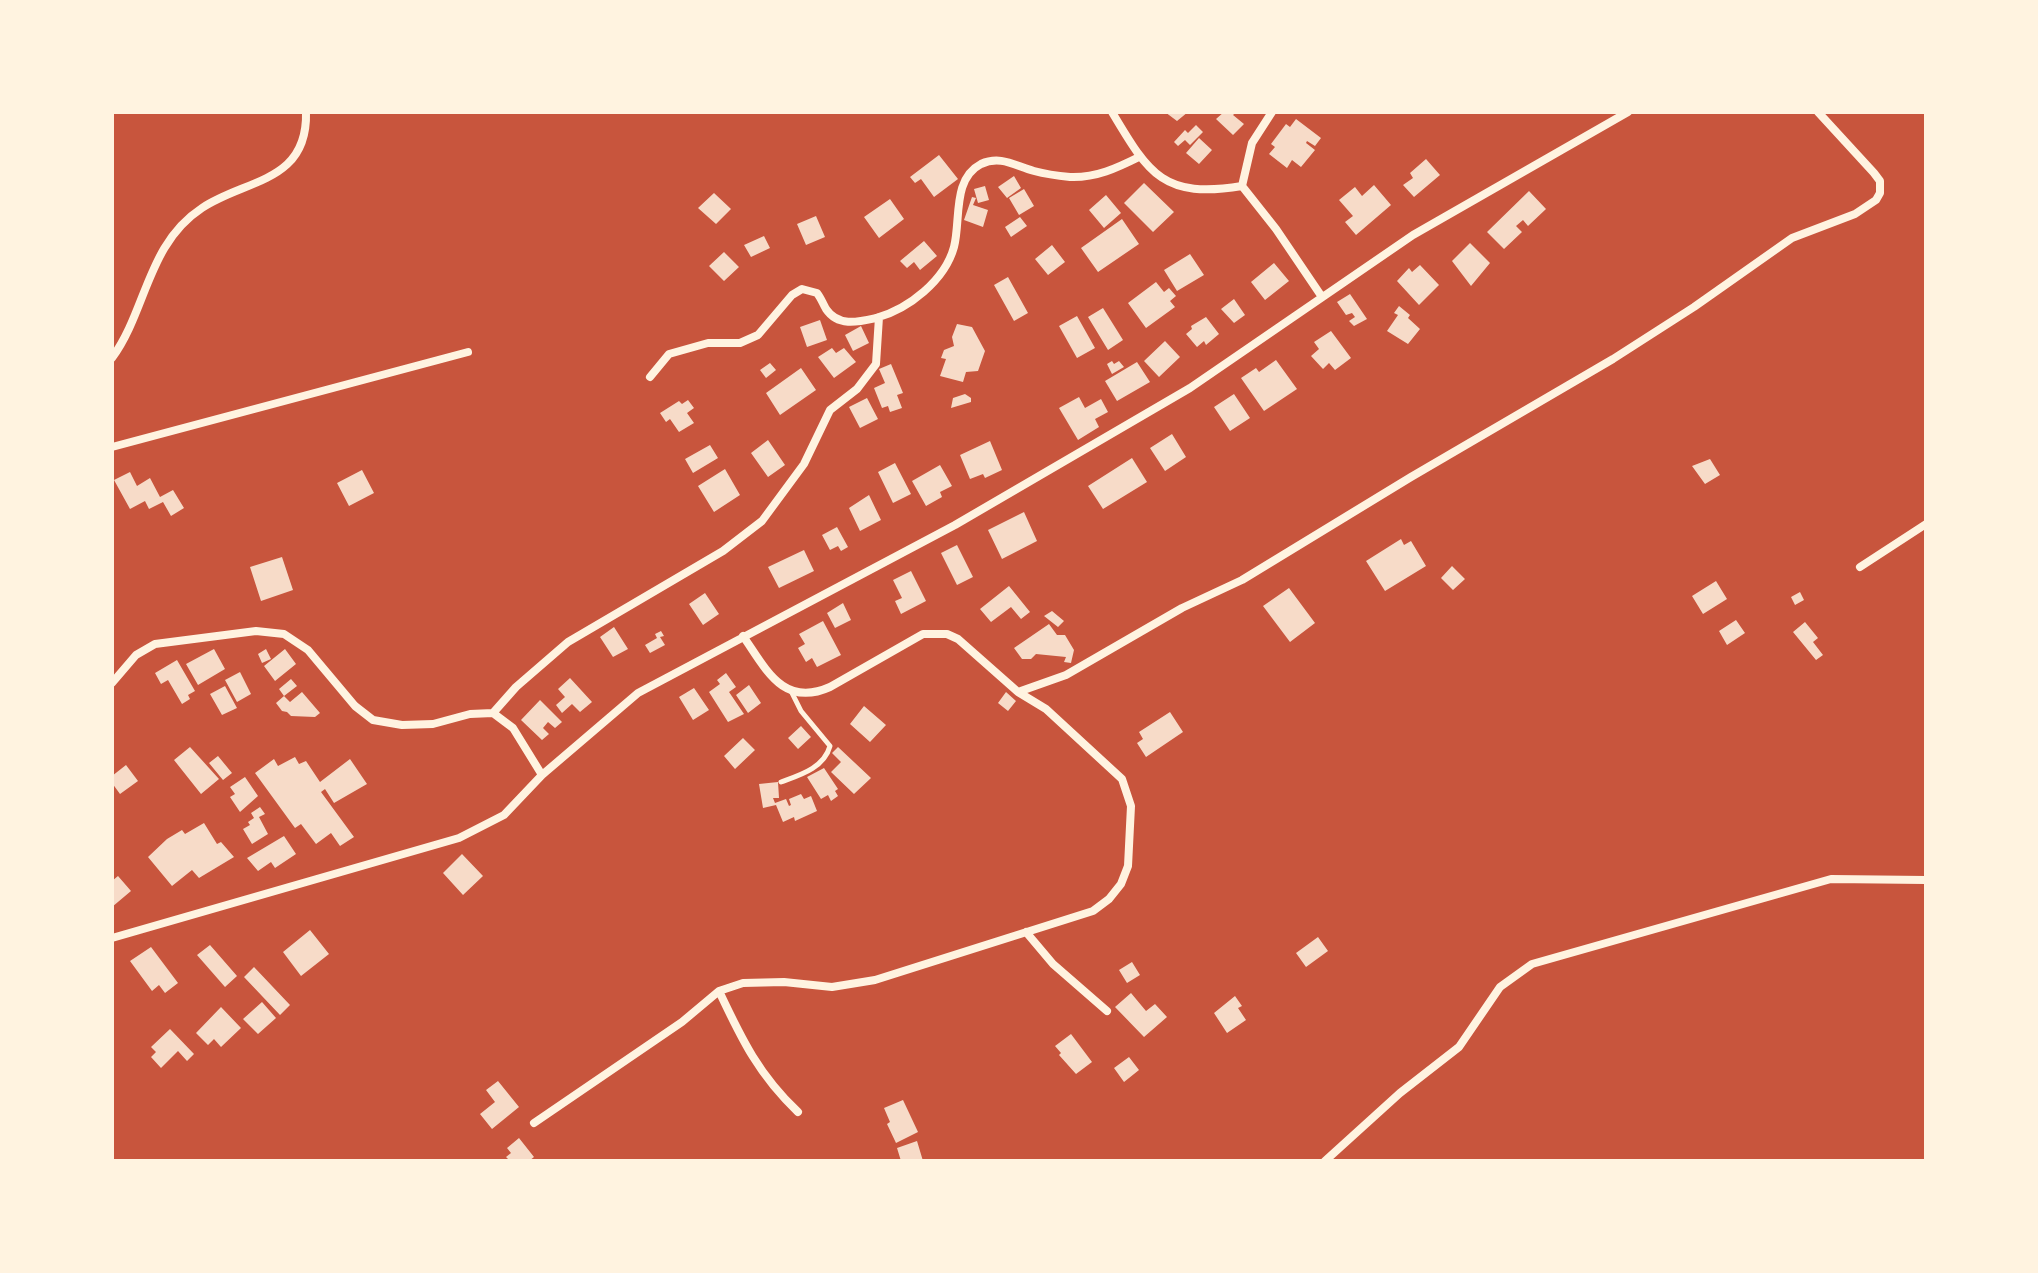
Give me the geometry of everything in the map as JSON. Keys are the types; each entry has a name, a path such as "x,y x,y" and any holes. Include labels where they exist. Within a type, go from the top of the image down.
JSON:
{"street":[{"path":"112,358 127,337 159,254 201,208 264,181 284,167 299,148 306,125 306,112"},
{"path":"1112,112 1139,157 1155,175 1183,187 1212,191 1242,186"},
{"path":"1242,186 1252,143 1272,112"},
{"path":"112,938 459,838 504,815 542,775 638,693 955,525 1190,388 1413,235 1628,112"},
{"path":"1018,692 1066,675 1182,608 1242,580 1613,359 1792,238 1855,214 1876,200 1880,193 1880,181 1818,112"},
{"path":"650,377 669,354 708,343 740,343 758,335 792,295 802,289 817,293 827,311 850,323 879,317 928,289 943,271 954,249 961,188 974,168 985,162 1009,161 1034,171 1071,177 1108,173 1139,157"},
{"path":"1242,186 1276,229 1322,297"},
{"path":"493,713 516,687 568,642 723,551 762,521 804,464 830,410 857,389 876,364 879,317"},
{"path":"112,447 468,352"},
{"path":"1860,567 1926,524"},
{"path":"112,683 136,655 155,644 270,631 284,634 308,650 355,706 373,720 402,725 433,724 470,714 493,713 513,728 542,775"},
{"path":"534,1123 682,1022 719,991 743,983 784,982 832,987 875,980 1093,911 1109,899 1121,884 1128,866 1131,806 1122,779 1046,709 1018,692 958,639 935,632 911,639 817,692 804,694 779,685 743,636"},
{"path":"1325,1161 1400,1093 1459,1047 1500,987 1532,964 1831,879 1926,880"},
{"path":"1026,932 1053,964 1107,1011"},
{"path":"719,991 749,1051 772,1087 798,1112"}],"lane":[{"path":"781,782 820,763 827,756 830,746 801,711 791,691"}],"building":[{"path":"1165,112 1188,112 1177,121"},
{"path":"1224,112 1236,112 1233,115 1244,124 1233,135 1216,119"},
{"path":"1296,119 1321,138 1315,146 1307,141 1315,150 1301,167 1292,160 1287,168 1269,154 1275,147 1271,144 1286,124 1290,127"},
{"path":"1196,125 1203,132 1190,145 1185,140 1178,146 1174,142 1185,130 1188,133"},
{"path":"1199,138 1212,150 1199,164 1186,153"},
{"path":"939,155 958,179 934,197 921,179 915,183 910,177"},
{"path":"1426,159 1440,175 1414,197 1403,185 1413,178 1410,173"},
{"path":"1014,176 1021,188 1007,198 998,187"},
{"path":"1144,183 1174,212 1153,232 1124,203"},
{"path":"1374,185 1391,205 1356,235 1345,222 1353,216 1339,200 1355,187 1362,196"},
{"path":"985,186 989,200 978,203 974,189"},
{"path":"1024,189 1034,206 1019,215 1009,198"},
{"path":"1529,191 1546,209 1528,226 1523,220 1516,226 1522,232 1504,249 1487,232"},
{"path":"714,193 731,209 716,224 698,208"},
{"path":"1106,195 1121,213 1104,228 1089,210"},
{"path":"972,197 976,198 973,205 988,210 983,227 964,220"},
{"path":"890,199 904,219 879,238 864,217"},
{"path":"816,216 825,237 806,245 797,224"},
{"path":"1020,217 1027,226 1011,237 1005,227"},
{"path":"1122,219 1139,244 1098,272 1081,248"},
{"path":"764,236 770,248 751,257 744,245"},
{"path":"924,241 937,256 920,270 914,262 907,268 900,261"},
{"path":"1470,243 1490,263 1471,286 1452,261"},
{"path":"1052,245 1065,262 1048,275 1035,259"},
{"path":"724,252 739,267 724,281 709,266"},
{"path":"1190,254 1204,275 1177,291 1164,270"},
{"path":"1274,263 1289,281 1265,300 1251,282"},
{"path":"1420,265 1439,285 1419,305 1397,281 1409,268 1412,272"},
{"path":"1008,277 1028,313 1014,321 994,285"},
{"path":"1156,282 1164,292 1169,288 1176,296 1170,301 1175,307 1146,328 1128,303"},
{"path":"1350,294 1367,319 1354,326 1349,321 1355,317 1352,313 1346,315 1337,302"},
{"path":"1234,299 1245,315 1234,323 1221,309"},
{"path":"1399,306 1420,329 1408,344 1387,331 1398,315 1394,313"},
{"path":"1103,308 1123,340 1108,350 1088,317"},
{"path":"1077,316 1095,348 1077,358 1059,326"},
{"path":"1206,317 1219,334 1206,345 1204,341 1197,347 1186,334 1192,329 1191,326"},
{"path":"820,320 827,340 807,347 800,327"},
{"path":"957,324 972,327 985,351 978,371 966,372 963,382 940,376 946,359 941,358 944,350 954,346 952,337"},
{"path":"861,326 869,343 853,351 845,335"},
{"path":"1331,331 1351,358 1335,370 1329,363 1323,369 1311,356 1319,349 1314,342"},
{"path":"1165,341 1180,357 1159,377 1144,361"},
{"path":"832,348 836,353 844,348 856,362 834,378 818,357"},
{"path":"1276,360 1297,389 1264,411 1241,378 1256,368 1259,372"},
{"path":"1112,361 1114,364 1119,361 1124,367 1112,374 1107,364"},
{"path":"1137,362 1150,382 1117,401 1105,381"},
{"path":"770,363 776,370 766,378 760,370"},
{"path":"891,364 903,393 897,395 902,408 890,412 888,406 882,408 874,388 885,383 879,369"},
{"path":"801,368 816,390 780,415 766,393"},
{"path":"965,394 971,402 951,408 953,398"},
{"path":"1234,394 1250,418 1230,431 1214,407"},
{"path":"1079,397 1085,408 1101,399 1108,412 1095,419 1099,427 1078,440 1059,408"},
{"path":"867,398 878,419 860,428 849,407"},
{"path":"688,400 694,408 687,413 694,423 679,432 670,419 666,422 660,413 679,401 682,404"},
{"path":"1172,434 1186,457 1165,471 1150,448"},
{"path":"768,440 785,465 768,477 751,453"},
{"path":"990,441 1002,470 985,478 983,474 970,479 960,455"},
{"path":"710,445 718,458 693,473 685,459"},
{"path":"1132,458 1147,482 1103,509 1088,486"},
{"path":"1710,459 1720,475 1705,484 1692,466"},
{"path":"895,463 911,494 893,503 878,472"},
{"path":"940,465 952,486 940,492 942,497 926,506 912,481"},
{"path":"725,469 740,495 714,512 698,486"},
{"path":"362,470 374,493 349,506 337,483"},
{"path":"130,472 137,486 150,478 160,497 173,490 184,508 171,516 163,502 149,509 145,501 130,509 114,480"},
{"path":"869,495 881,520 860,531 849,508"},
{"path":"1024,512 1037,541 1002,559 988,530"},
{"path":"837,527 848,547 841,551 838,546 830,550 822,535"},
{"path":"1401,539 1404,545 1411,541 1426,566 1385,591 1366,561"},
{"path":"957,545 973,577 957,585 941,553"},
{"path":"804,550 814,571 779,588 768,567"},
{"path":"282,557 293,590 261,601 250,567"},
{"path":"1452,566 1465,579 1453,590 1441,578"},
{"path":"911,571 926,601 901,614 895,601 902,598 893,580"},
{"path":"1716,581 1727,599 1703,614 1692,596"},
{"path":"1009,586 1030,612 1021,619 1011,607 991,622 980,609"},
{"path":"1289,588 1315,623 1290,642 1263,606"},
{"path":"1800,592 1804,600 1795,605 1791,597"},
{"path":"705,593 719,614 703,625 689,604"},
{"path":"843,603 851,620 835,628 827,613"},
{"path":"1052,611 1064,621 1058,627 1044,616"},
{"path":"1736,620 1745,633 1727,645 1719,631"},
{"path":"823,621 841,655 817,667 812,658 806,662 798,648 805,644 799,634"},
{"path":"1805,622 1818,638 1813,642 1823,655 1816,660 1793,632"},
{"path":"1049,624 1057,635 1065,635 1074,650 1071,663 1064,662 1066,657 1036,654 1031,659 1022,659 1014,648"},
{"path":"614,627 628,649 613,657 600,637"},
{"path":"661,631 664,636 660,637 665,645 650,653 645,645 657,638 655,634"},
{"path":"214,649 225,669 198,685 186,664"},
{"path":"266,649 271,659 262,663 258,654"},
{"path":"285,649 296,664 275,681 264,666"},
{"path":"177,660 195,691 182,704 168,680 161,684 155,673"},
{"path":"240,672 251,694 237,702 225,680"},
{"path":"726,673 736,687 729,692 744,714 728,722 709,692 720,684 717,680"},
{"path":"570,678 592,702 580,712 572,704 562,713 556,705 565,697 558,689"},
{"path":"291,679 297,686 284,696 279,689"},
{"path":"749,685 761,703 748,713 736,695"},
{"path":"225,686 237,708 222,715 210,694"},
{"path":"694,688 709,710 693,720 679,697"},
{"path":"302,692 320,713 315,717 291,716 276,703 284,696 290,702"},
{"path":"1006,692 1016,701 1008,711 998,703"},
{"path":"540,700 562,722 555,728 548,722 543,728 549,734 542,740 521,720"},
{"path":"864,706 886,725 870,742 850,724"},
{"path":"1170,712 1183,732 1146,757 1137,743 1143,739 1139,732"},
{"path":"801,726 811,737 798,749 788,738"},
{"path":"743,738 755,750 735,769 724,756"},
{"path":"190,747 219,779 201,794 174,760"},
{"path":"838,747 871,778 854,794 831,772 841,762 832,753"},
{"path":"218,756 232,773 223,780 209,763"},
{"path":"295,757 299,764 306,761 320,782 350,759 367,784 334,803 325,789 321,792 354,837 340,846 331,833 316,844 301,824 295,828 255,773 274,759 278,766"},
{"path":"126,765 138,781 120,794 112,783 112,776"},
{"path":"824,768 838,789 835,791 838,796 831,801 828,795 821,799 807,777"},
{"path":"245,777 258,796 240,812 230,797 235,794 230,787"},
{"path":"778,782 779,798 773,798 775,803 786,799 789,806 789,799 801,794 804,799 811,796 817,811 795,821 794,817 783,822 776,805 763,808 759,784"},
{"path":"260,807 265,814 259,817 268,834 252,844 243,829 254,818 251,813"},
{"path":"204,823 217,844 221,842 234,857 199,878 192,870 172,886 148,857 167,839 182,830 185,834"},
{"path":"284,836 296,854 275,868 271,862 258,871 247,858"},
{"path":"462,854 483,876 463,895 443,873"},
{"path":"118,876 131,891 112,907 112,881"},
{"path":"310,930 329,954 301,976 283,952"},
{"path":"1318,937 1328,951 1306,967 1296,953"},
{"path":"210,945 237,976 225,987 197,955"},
{"path":"151,947 178,983 165,993 159,985 152,991 130,961"},
{"path":"1132,962 1140,975 1127,983 1119,970"},
{"path":"254,967 290,1005 280,1015 244,977"},
{"path":"1131,993 1146,1011 1155,1004 1167,1017 1144,1037 1115,1007"},
{"path":"1235,996 1246,1020 1227,1033 1214,1013"},
{"path":"262,1002 276,1018 258,1034 243,1019"},
{"path":"221,1007 241,1028 221,1047 214,1039 208,1045 196,1033"},
{"path":"170,1029 194,1054 187,1061 178,1051 161,1068 151,1057 156,1052 151,1047"},
{"path":"1071,1034 1092,1062 1076,1074 1055,1046"},
{"path":"1129,1057 1139,1070 1124,1082 1114,1068"},
{"path":"498,1081 519,1107 492,1129 480,1114 495,1102 486,1090"},
{"path":"903,1100 918,1132 896,1143 884,1108"},
{"path":"519,1138 534,1157 529,1161 510,1161 506,1157 511,1153 507,1148"},
{"path":"917,1141 923,1161 901,1161 897,1148"}]}
